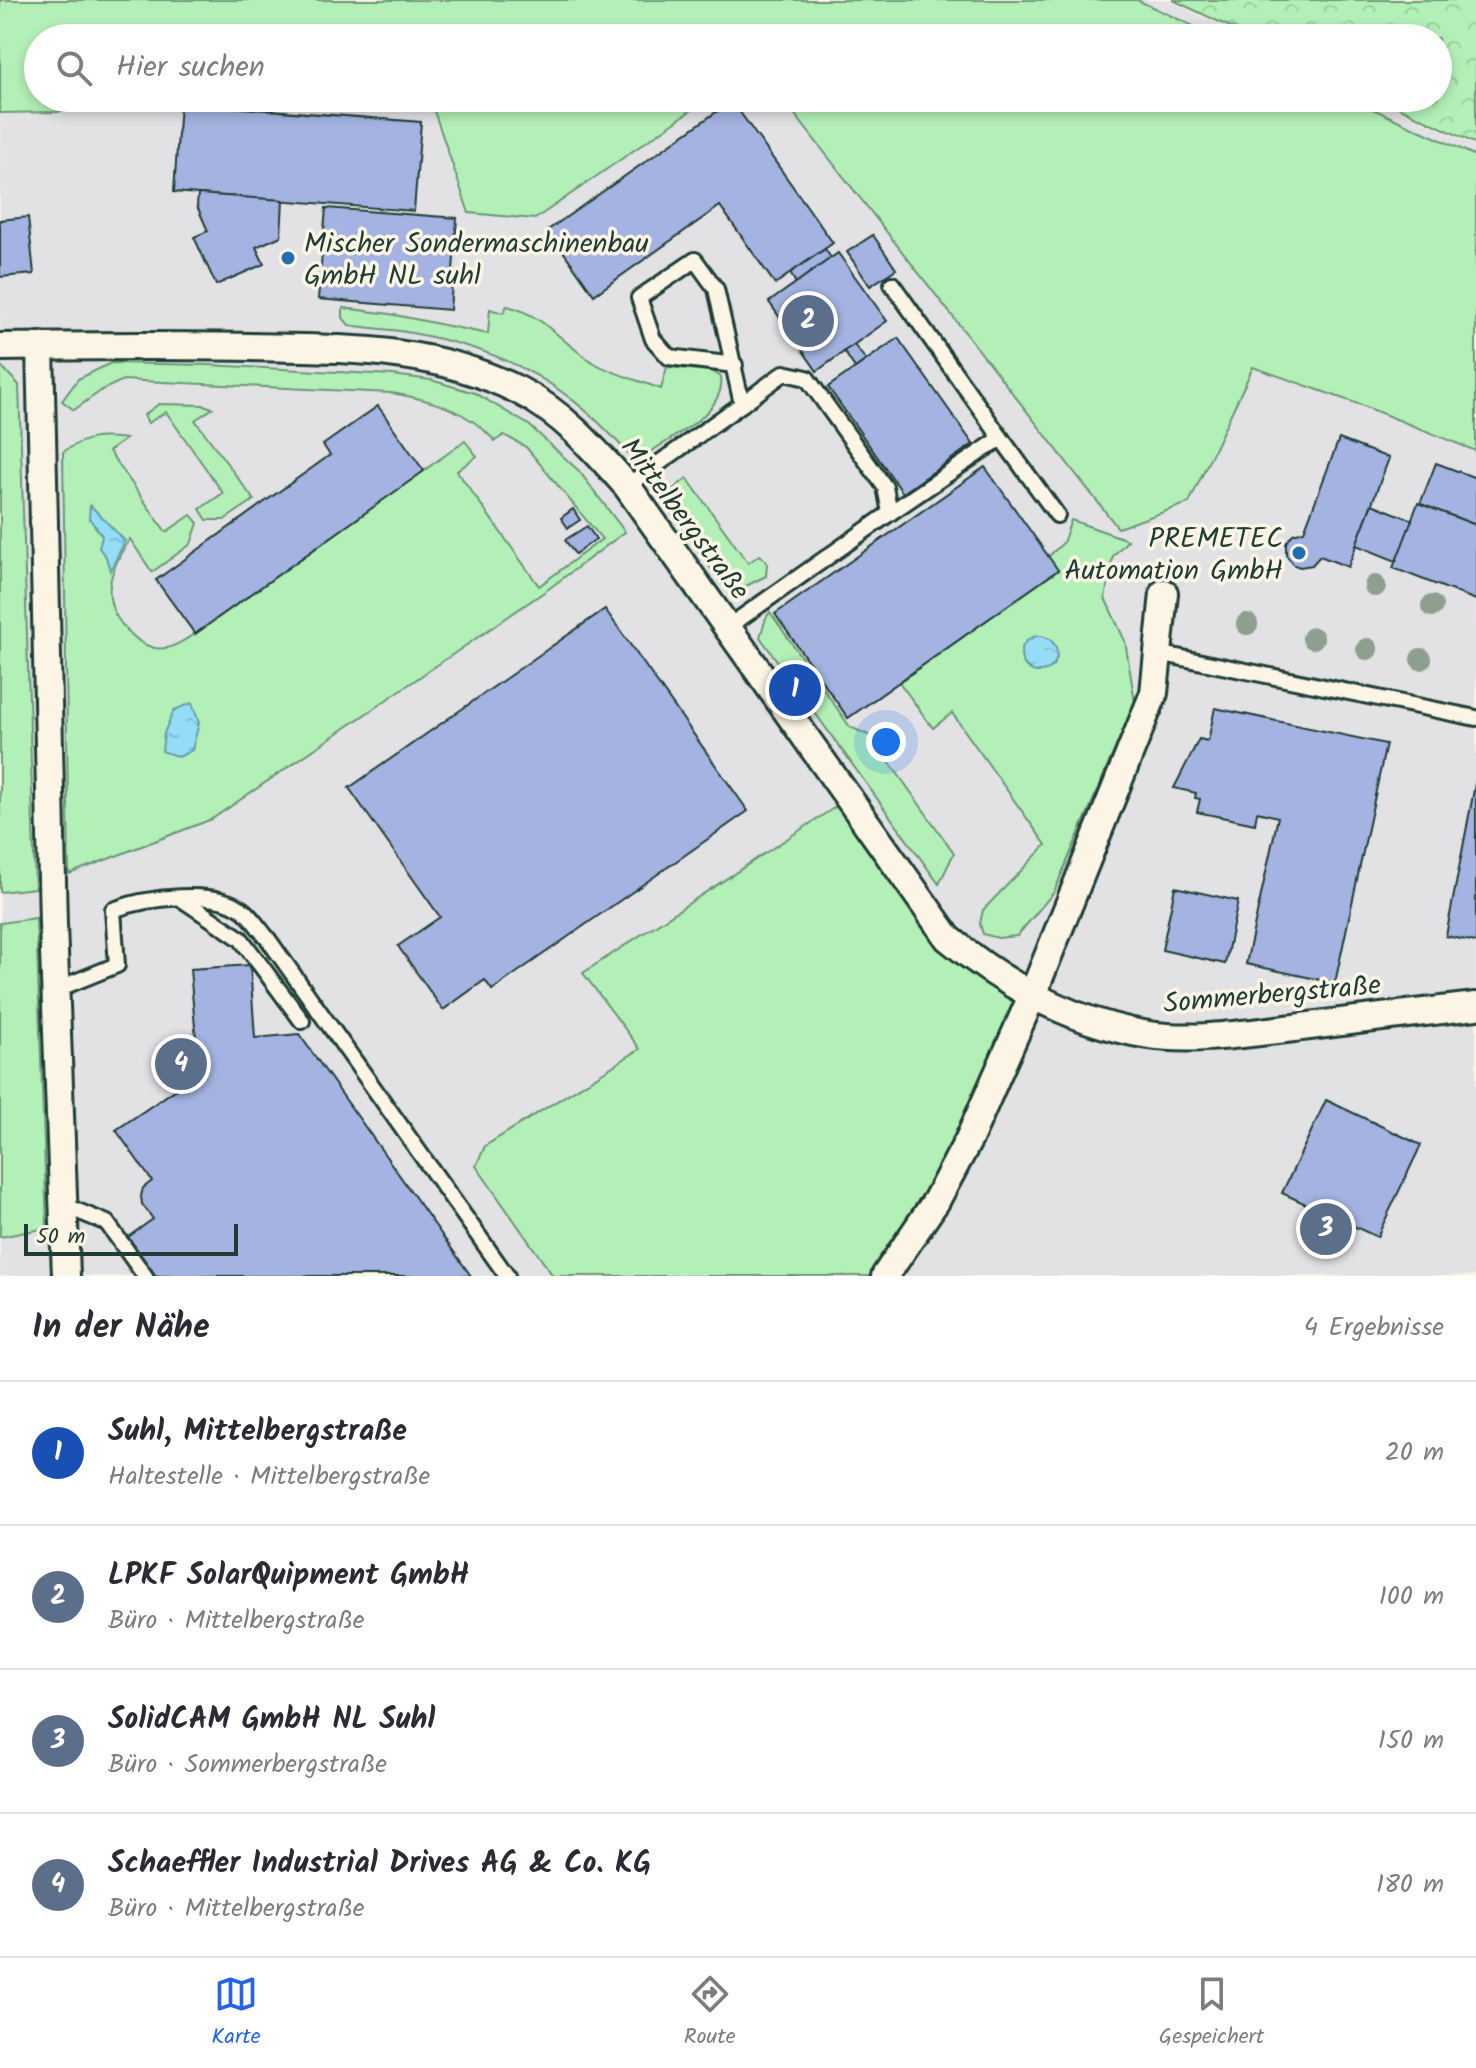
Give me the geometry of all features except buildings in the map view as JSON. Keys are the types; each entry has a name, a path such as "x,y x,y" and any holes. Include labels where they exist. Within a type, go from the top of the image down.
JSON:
{"street":[{"path":"40,346 55,990 66,1276"},
{"name":"Mittelbergstraße","path":"0,347 351,349 419,355 474,370 521,391 565,421 627,486 948,938 1004,981 1032,996"},
{"path":"885,1276 936,1201 969,1139 1032,996 1154,693 1164,593"},
{"name":"Sommerbergstraße","path":"1032,996 1096,1022 1150,1035 1187,1036 1256,1032 1476,1006"}],"lane":[{"path":"735,365 669,357 653,339 639,298 695,260 716,289 735,365 742,404"},
{"path":"892,284 1057,515"},
{"path":"627,486 784,373 807,378 885,487 890,513"},
{"path":"728,627 1001,438"},
{"path":"1158,653 1476,718"},
{"path":"179,898 241,939 302,1021"},
{"path":"55,990 117,965 113,910 179,898 220,899 242,910 268,939 507,1276"},
{"path":"63,1205 107,1223 145,1276"}],"shaded area":[{"path":"0,0 1168,0 1219,24 24,24 24,112 1404,112 1476,146 1476,1276 0,1276"}],"green space":[{"path":"0,0 1137,0 1189,24 24,24 24,112 58,112 0,113"},
{"path":"1173,0 1476,0 1476,144 1409,112 1452,112 1452,24 1224,24"},
{"path":"434,112 689,112 535,219 469,213"},
{"path":"793,112 1380,112 1476,156 1476,451 1361,405 1253,367 1189,503 1118,528"},
{"path":"507,306 531,315 580,354 616,373 661,389 667,367 712,371 721,377 720,390 714,403 693,424 642,457 632,458 609,432 561,391 510,362 409,332 349,325 343,318 343,308 488,334 490,309 503,313"},
{"path":"111,363 393,375 431,380 475,393 529,425 579,471 625,532 547,590 212,819 69,874 63,452 93,438 126,439 109,451 166,532 191,515 198,523 191,544 152,572 130,539 116,564 110,588 114,612 121,624 139,641 156,648 173,646 195,634 465,441 477,456 457,471 539,586 602,539 526,447 504,435 495,441 473,421 448,408 391,393 123,380 102,390 74,410 62,401 78,379"},
{"path":"0,365 19,385 35,888 0,892"},
{"path":"159,404 213,408 195,420 254,500 224,520 207,520 200,509 223,493 166,412 148,423 144,415"},
{"path":"687,478 748,563 760,555 767,563 766,576 742,588 722,584 666,505 672,490"},
{"path":"1071,520 1128,540 1113,556 1105,598 1125,641 1135,702 1054,892 1017,936 998,938 983,934 980,924 983,910 1046,845 952,713 933,728 899,682 1057,571 1048,557 1063,543"},
{"path":"770,612 850,727 871,736 954,853 939,884 760,637"},
{"path":"849,798 948,938 1032,996 885,1276 553,1276 476,1166 485,1146 640,1049 583,973"},
{"path":"36,918 47,1228 0,1237 0,923"}],"water":[{"path":"90,505 125,541 110,571 106,557 99,548 102,536 89,518"},
{"path":"1039,636 1052,641 1057,654 1052,667 1039,672 1026,667 1021,654 1026,641"},
{"path":"192,703 199,723 192,750 179,757 162,751 164,733 174,710"}],"place":[{"name":"Mischer Sondermaschinenbau GmbH NL suhl","path":"288,258"},
{"name":"LPKF SolarQuipment GmbH","path":"808,321"},
{"name":"PREMETEC Automation GmbH","path":"1299,553"},
{"name":"Suhl, Mittelbergstraße","path":"795,690"},
{"name":"Schaeffler Industrial Drives AG & Co. KG","path":"181,1064"},
{"name":"SolidCAM GmbH NL Suhl","path":"1326,1229"}]}
